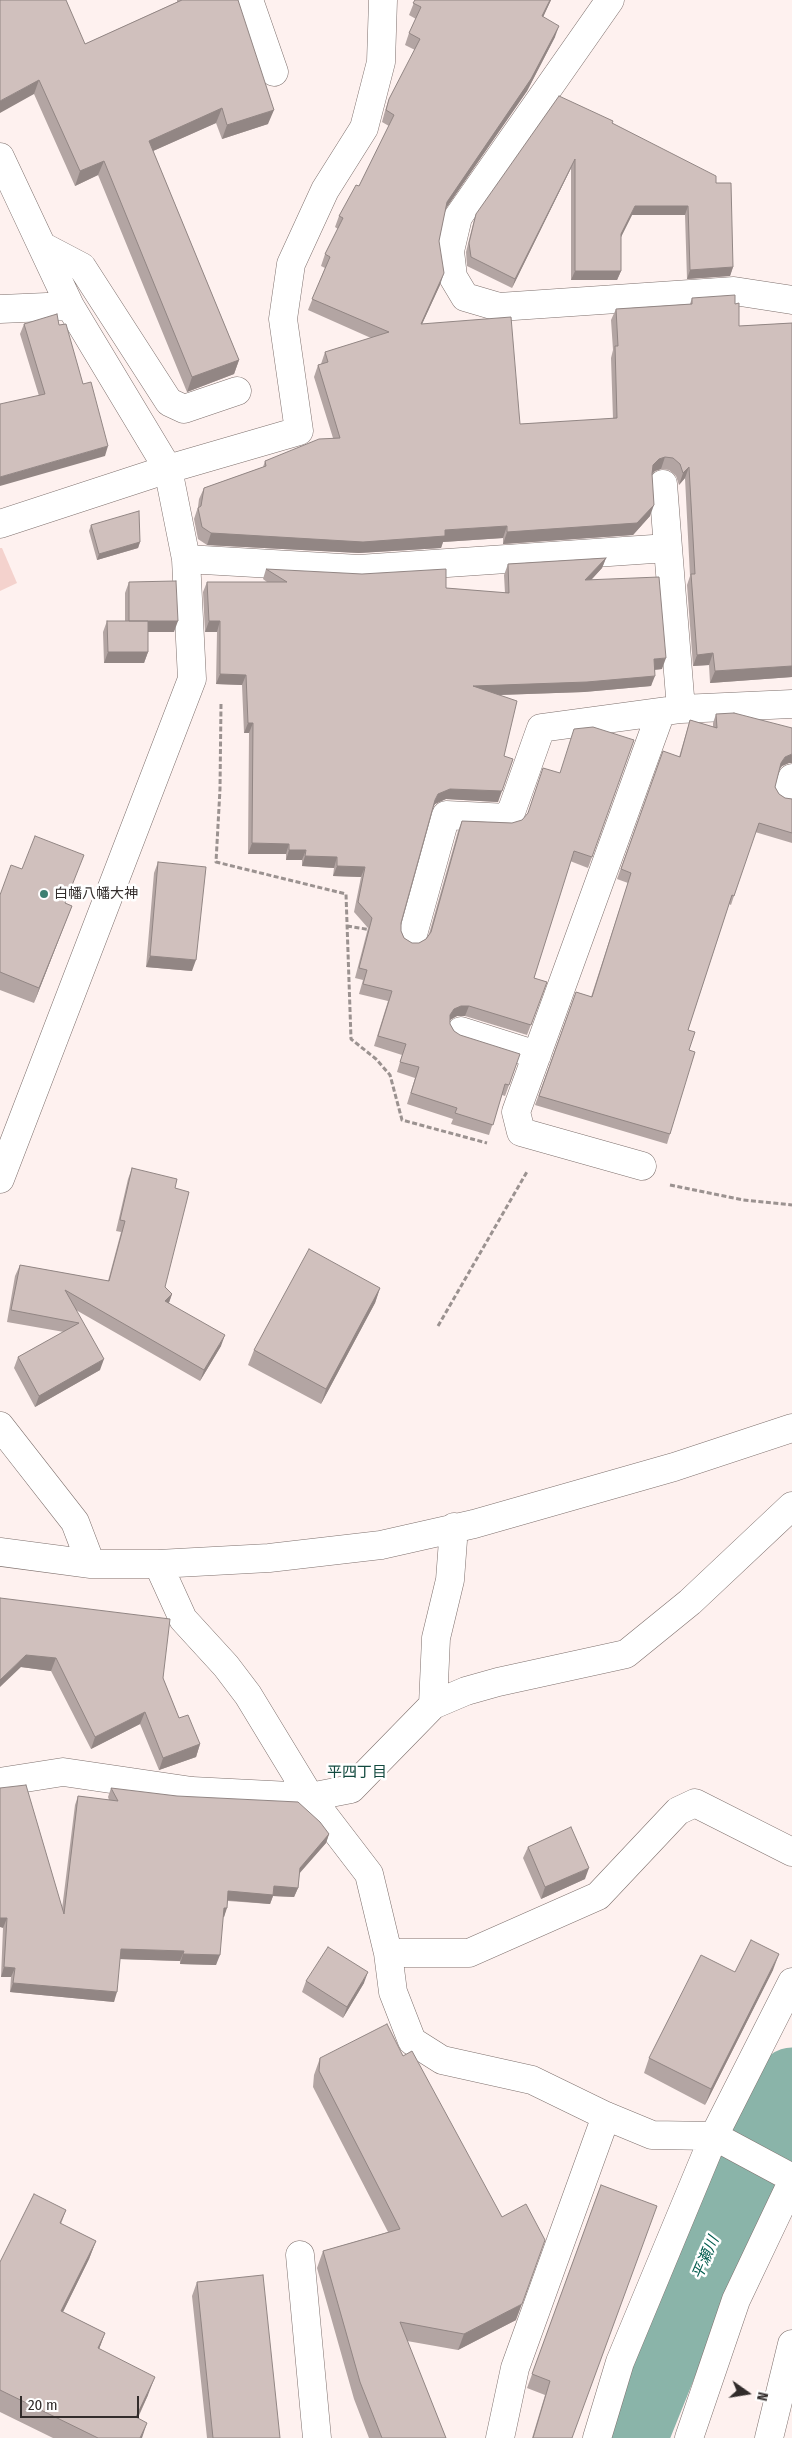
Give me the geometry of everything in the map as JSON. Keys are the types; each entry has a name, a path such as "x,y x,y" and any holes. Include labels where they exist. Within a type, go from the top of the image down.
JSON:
{"street":[{"path":"249,0 274,72"},
{"path":"0,524 168,469 299,430 284,319 291,264 325,190 364,128 381,62 383,0"},
{"path":"610,0 458,217 450,251 453,276 466,297 499,307 734,291 792,300"},
{"path":"0,158 70,306 168,469 186,559 192,679 0,1179"},
{"path":"42,246 82,267 169,402 184,409 237,391"},
{"path":"0,309 70,306"},
{"path":"642,1166 533,1136 516,1112 671,711 668,548 663,484"},
{"path":"186,559 359,569 668,548"},
{"path":"412,938 446,815 508,818 541,728 671,711 792,704"},
{"path":"461,1031 537,1055"},
{"path":"0,1426 75,1522 91,1564"},
{"path":"0,1552 91,1564 158,1564 260,1559 381,1545 474,1524 674,1467 792,1428"},
{"path":"0,1782 63,1772 192,1791 310,1797 351,1789 432,1705 466,1691 498,1682 626,1654 690,1602 792,1506"},
{"path":"432,1705 436,1638 450,1580 454,1527"},
{"path":"158,1564 183,1619 226,1666 248,1695 310,1797 369,1874 388,1953 393,1992 412,2041 442,2060 532,2080 606,2116 652,2135 714,2136 792,2178"},
{"path":"388,1953 469,1953 598,1896 678,1811 696,1803 792,1852"},
{"path":"597,2438 620,2362 714,2136 792,1982"},
{"path":"500,2438 515,2368 606,2116"},
{"path":"689,2438 736,2300 792,2182"},
{"path":"300,2255 317,2438"},
{"path":"769,2438 792,2344"}],"path":[{"path":"186,691 221,696 220,789 216,862 346,894 351,1039 376,1059 390,1075 402,1120 491,1143 533,1136"},
{"path":"438,1326 533,1136"},
{"path":"642,1166 659,1182 743,1200 792,1205"}],"shaded area":[{"path":"0,548 2,548 17,583 0,591"}],"building":[{"path":"0,0 66,0 85,44 182,0 238,0 274,110 227,125 222,108 149,141 239,360 192,377 104,161 80,171 39,80 0,101"},
{"path":"415,0 550,0 542,16 559,26 531,79 447,202 439,241 444,273 421,324 511,317 520,424 617,418 615,346 618,346 616,309 692,304 692,298 735,295 735,304 739,303 739,326 792,323 792,666 715,671 713,653 697,655 691,574 695,574 689,467 683,473 680,464 673,458 665,457 659,459 653,465 654,505 637,523 507,532 507,526 445,530 445,536 363,542 211,533 202,527 198,508 201,506 204,488 266,466 265,461 319,439 340,438 318,365 328,362 325,352 389,332 312,299 330,257 325,254 343,218 339,216 356,185 359,186 394,115 386,110 389,99 420,39 409,33 421,7 413,3"},
{"path":"559,96 613,121 612,123 716,176 716,183 731,183 733,267 690,270 688,206 635,206 621,234 621,271 575,271 575,159 515,279 471,257 469,243 476,214"},
{"path":"57,314 59,325 66,324 83,384 91,382 108,446 0,477 0,404 45,394 24,324"},
{"path":"139,511 140,542 99,554 91,525"},
{"path":"606,558 585,580 659,577 666,658 654,659 655,676 587,682 473,686 517,701 504,756 513,759 502,791 450,789 438,794 401,923 401,931 404,938 412,943 419,943 426,939 431,932 462,821 512,823 522,820 528,813 543,768 560,773 574,729 593,727 634,740 592,857 574,851 534,978 547,982 531,1025 469,1006 461,1006 454,1009 450,1015 450,1024 454,1031 460,1035 520,1054 509,1085 505,1084 493,1125 455,1113 457,1108 411,1093 419,1067 400,1062 406,1044 378,1036 392,991 363,984 367,970 359,968 372,918 358,902 365,867 337,866 337,857 305,856 306,850 289,850 289,844 252,843 253,723 248,723 246,675 220,674 220,621 209,621 207,582 287,582 266,569 362,574 446,569 446,588 509,593 508,564"},
{"path":"176,581 178,621 129,621 129,582"},
{"path":"107,621 148,621 148,652 108,652"},
{"path":"734,713 792,728 792,754 785,757 781,763 775,787 779,794 785,798 792,799 792,833 759,823 734,896 732,895 688,1030 695,1032 689,1050 695,1052 670,1134 539,1096 576,992 592,997 631,873 621,869 663,751 680,757 690,720 717,728 716,714"},
{"path":"35,836 84,855 65,903 72,906 39,988 0,972 0,895 11,865 22,869"},
{"path":"158,862 206,867 196,960 150,956"},
{"path":"132,1168 177,1179 175,1188 189,1192 165,1287 172,1294 165,1301 225,1335 204,1370 65,1290 104,1359 39,1396 18,1357 79,1323 11,1310 20,1265 109,1281 125,1221 120,1220"},
{"path":"309,1249 380,1288 326,1389 254,1350"},
{"path":"0,1598 170,1619 163,1678 179,1718 188,1715 200,1744 163,1758 145,1712 95,1737 56,1658 26,1655 0,1680"},
{"path":"26,1785 64,1914 78,1796 118,1801 111,1788 177,1796 298,1802 320,1822 329,1834 300,1868 298,1888 274,1886 273,1895 228,1891 227,1908 224,1908 220,1955 183,1954 184,1951 121,1949 117,1992 13,1983 15,1968 4,1967 7,1918 0,1918 0,1788"},
{"path":"571,1827 589,1868 545,1887 528,1847"},
{"path":"751,1940 779,1954 711,2089 649,2058 701,1955 735,1972"},
{"path":"328,1947 368,1972 347,2007 306,1981"},
{"path":"387,2024 403,2056 412,2051 502,2217 526,2204 545,2240 522,2304 464,2334 400,2322 446,2438 382,2438 360,2382 323,2251 400,2229 319,2071 320,2058"},
{"path":"601,2185 657,2206 572,2438 533,2438 550,2381 532,2374"},
{"path":"34,2194 66,2210 60,2223 96,2241 61,2311 105,2333 98,2348 155,2377 136,2417 147,2423 140,2438 98,2438 0,2390 0,2262"},
{"path":"263,2275 280,2438 213,2438 197,2282"}],"waterway":[{"name":"平瀬川","path":"632,2438 709,2247 792,2083"}],"place":[{"name":"白幡八幡大神","path":"44,894"}],"district":[{"name":"平四丁目","path":"357,1773"}]}
